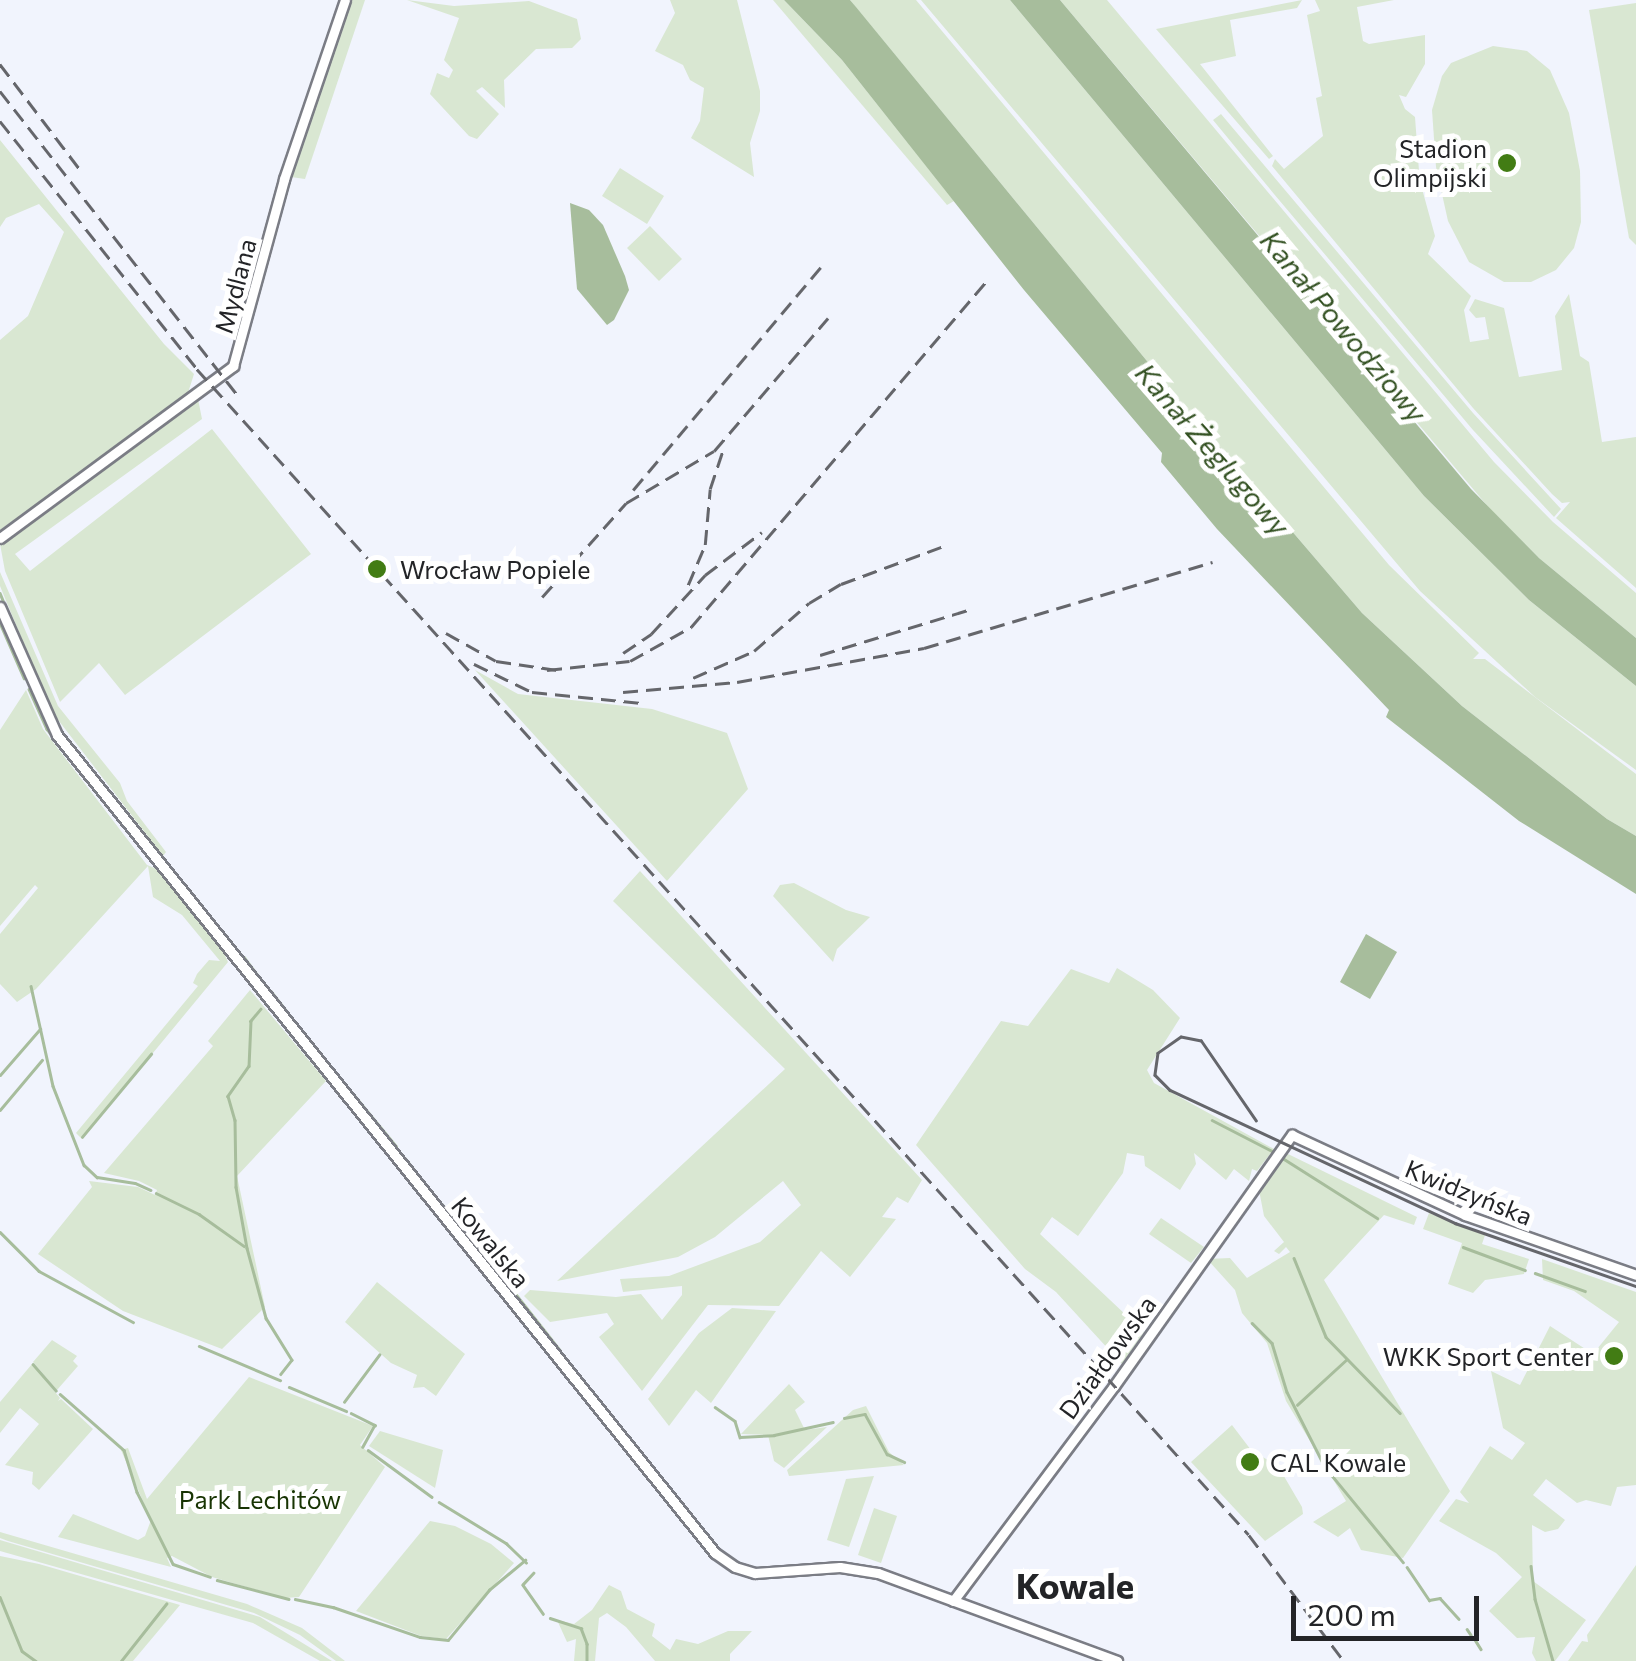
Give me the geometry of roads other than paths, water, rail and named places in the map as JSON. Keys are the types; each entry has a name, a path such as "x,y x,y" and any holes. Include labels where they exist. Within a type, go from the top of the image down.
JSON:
{"street":[{"name":"Mydlana","path":"0,537 233,366 284,179 344,0"},
{"name":"Kowalska","path":"0,607 57,735 716,1553 736,1568 754,1573 840,1567 878,1573 1118,1661"},
{"name":"Działdowska","path":"953,1600 1114,1386 1292,1135"},
{"name":"Kwidzyńska","path":"1292,1135 1465,1215 1636,1275"}],"water":[{"name":"Kanał Żeglugowy","path":"784,0 850,0 1165,383 1362,613 1462,706 1607,819 1636,836 1636,894 1519,821 1386,717 1389,710 1217,529 1161,462 1162,453 1024,290 842,60"},
{"path":"1010,0 1060,0 1471,489 1539,558 1636,638 1636,686 1529,600 1424,496"},
{"path":"570,203 589,210 603,225 625,276 629,290 614,320 607,325 577,289"},
{"path":"1366,934 1397,952 1370,999 1340,982"}],"waterway":[{"path":"0,593 10,618"},
{"path":"1,625 24,678"},
{"path":"29,689 47,729 75,765"},
{"path":"58,727 163,859"},
{"path":"78,769 104,801"},
{"path":"111,810 168,880"},
{"path":"171,884 215,939"},
{"path":"229,940 240,954"},
{"path":"244,957 267,987"},
{"path":"31,986 53,1086 84,1165 97,1177 135,1183 151,1190"},
{"path":"271,991 288,1013"},
{"path":"261,1009 251,1021 249,1066 228,1096 235,1120 236,1187 247,1248 266,1318 292,1360 281,1374"},
{"path":"0,1075 40,1029"},
{"path":"82,1137 151,1054"},
{"path":"0,1110 42,1060"},
{"path":"336,1089 389,1155"},
{"path":"355,1096 396,1146"},
{"path":"1212,1120 1272,1151"},
{"path":"1281,1157 1377,1218"},
{"path":"405,1158 416,1172"},
{"path":"393,1159 407,1178"},
{"path":"419,1176 427,1186"},
{"path":"156,1193 199,1214 244,1246"},
{"path":"442,1204 457,1223"},
{"path":"0,1232 39,1271 133,1322"},
{"path":"1463,1247 1525,1270"},
{"path":"1294,1258 1326,1337 1400,1413"},
{"path":"1535,1273 1585,1291"},
{"path":"515,1293 560,1350"},
{"path":"1252,1323 1272,1343 1287,1392 1325,1467 1403,1562"},
{"path":"199,1346 280,1380"},
{"path":"344,1402 379,1355"},
{"path":"1297,1405 1346,1360"},
{"path":"33,1364 56,1390"},
{"path":"289,1387 346,1411"},
{"path":"60,1394 124,1450 137,1492 173,1564 210,1577"},
{"path":"715,1407 735,1421 740,1437 774,1435 833,1422"},
{"path":"351,1413 375,1425 363,1447"},
{"path":"844,1418 865,1414 887,1454 904,1462"},
{"path":"368,1450 432,1497"},
{"path":"439,1502 506,1543 526,1562"},
{"path":"295,1599 333,1607 420,1637 448,1640 489,1590 525,1560"},
{"path":"1531,1566 1535,1599 1553,1661"},
{"path":"1407,1567 1429,1600 1440,1598 1459,1619"},
{"path":"534,1573 523,1585 543,1614"},
{"path":"217,1580 289,1599"},
{"path":"0,1597 22,1651 36,1661"},
{"path":"121,1661 166,1604"},
{"path":"550,1618 581,1628 587,1644 587,1661"},
{"path":"1467,1629 1471,1635"},
{"path":"1474,1638 1481,1649"}],"tram line":[{"path":"1256,1121 1201,1041 1181,1037 1158,1053 1155,1075 1170,1090 1455,1223 1636,1286"}],"railway":[{"path":"0,64 82,172"},
{"path":"0,91 237,394"},
{"path":"0,121 197,369 1249,1535 1344,1661"},
{"path":"633,490 826,261"},
{"path":"547,670 630,661 691,627 987,280"},
{"path":"542,597 626,503 714,451 828,318"},
{"path":"688,585 705,545 710,489 724,447"},
{"path":"623,653 651,634 705,575 762,532"},
{"path":"693,678 754,651 809,603 841,584 941,547"},
{"path":"623,692 737,682 924,648 1212,562"},
{"path":"820,655 971,609"},
{"path":"446,633 496,661 557,670"},
{"path":"474,664 532,692 641,703"}],"place":[{"name":"Stadion Olimpijski","path":"1507,163"},
{"name":"Wrocław Popiele","path":"377,569"},
{"name":"WKK Sport Center","path":"1614,1356"},
{"name":"CAL Kowale","path":"1250,1462"}],"district":[{"name":"Kowale","path":"1075,1585"}],"water label":[{"name":"Kanał Powodziowy","path":"1344,326"}],"park label":[{"name":"Park Lechitów","path":"260,1499"}]}
